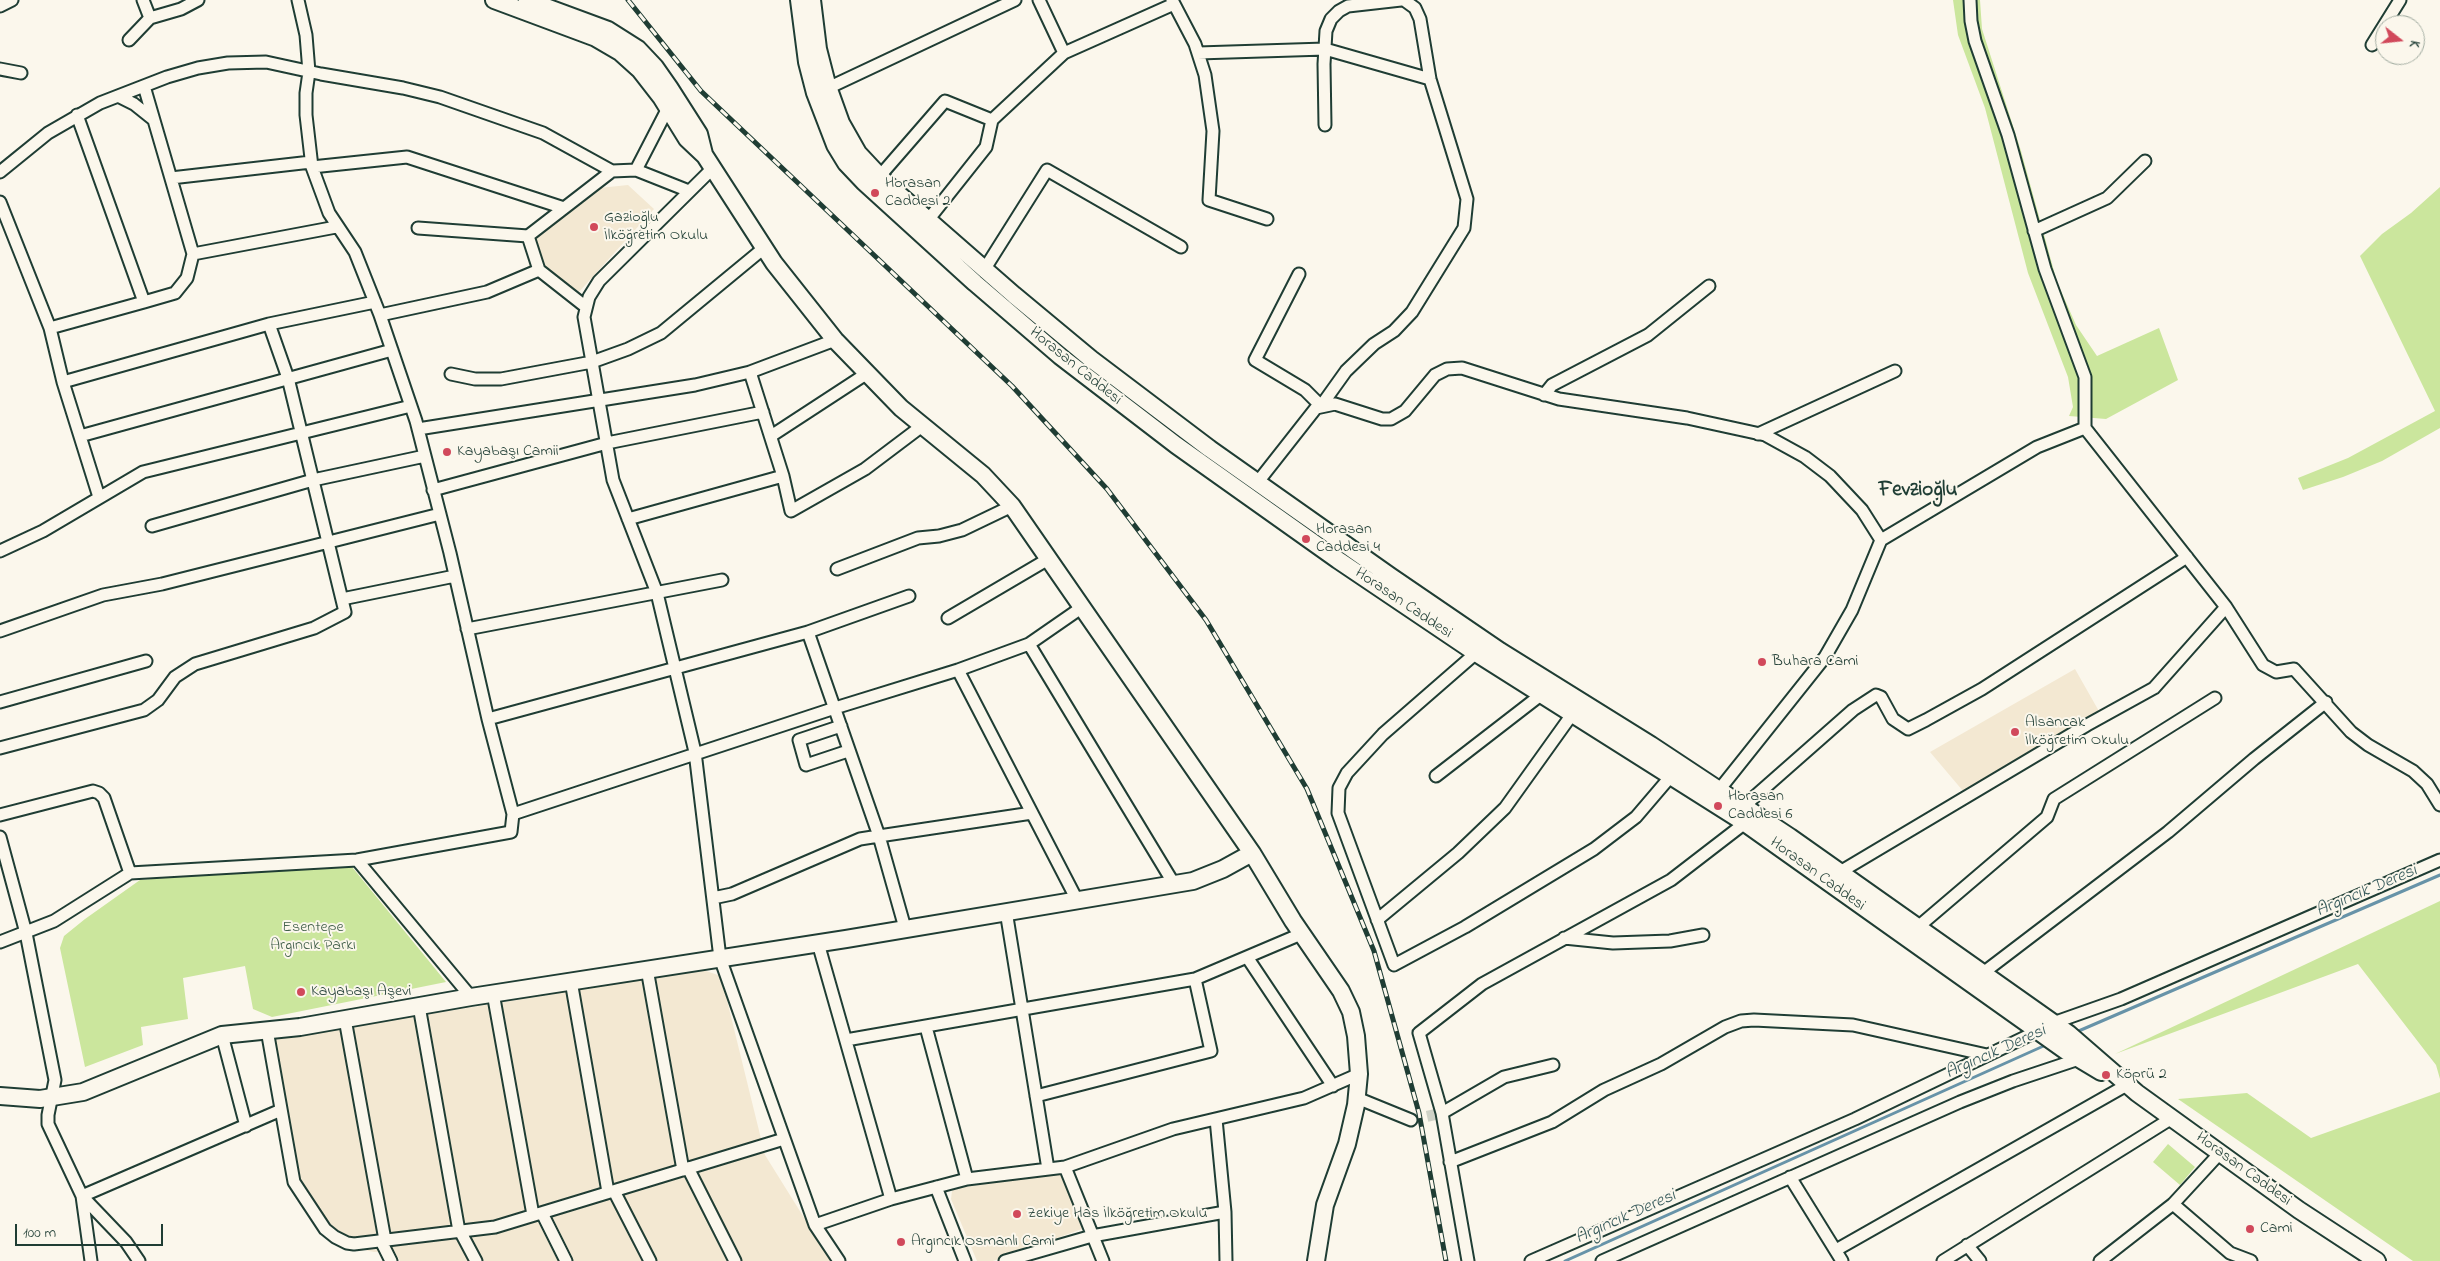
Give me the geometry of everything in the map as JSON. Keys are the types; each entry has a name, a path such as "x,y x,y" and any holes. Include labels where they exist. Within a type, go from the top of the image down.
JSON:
{"street":[{"path":"0,6 12,0"},
{"path":"143,0 150,18"},
{"path":"129,40 150,18 181,9 198,0"},
{"path":"0,942 26,933 63,916 130,873 357,860 511,832 513,814 488,719 418,429 380,315 355,252 336,227 322,198 311,165 306,100 309,72 306,35 298,0"},
{"path":"494,0 585,33 614,48 640,70 668,108 687,139 709,162 764,248 803,302 835,340 866,374 922,426 983,475 1012,506 1050,558 1081,608 1252,853 1301,934 1346,1001 1356,1036 1359,1074 1357,1098 1348,1144 1325,1205 1316,1261"},
{"path":"527,0 608,30 638,49 655,67 674,94 698,134 709,162"},
{"name":"Horasan Caddesi","path":"799,0 807,62 820,109 839,152 864,182 1017,320 1126,408 1330,555 1476,653 1746,823 2038,1031 2079,1059 2131,1090 2299,1210 2376,1261"},
{"name":"Horasan Caddesi","path":"812,0 818,49 828,88 850,141 879,177 984,270 1124,385 1257,482 1500,651 1720,790 1840,872 2053,1023 2131,1090"},
{"path":"828,88 1015,0"},
{"path":"1039,0 1064,52"},
{"path":"1321,406 1346,371 1374,344 1394,331 1412,312 1464,228 1467,199 1430,79 1418,13 1412,5 1403,0 1348,6 1340,11 1328,25 1325,49 1325,125"},
{"path":"1970,0 1975,42 2008,135 2034,231 2055,298 2085,377 2085,428 2226,607 2263,665 2276,672 2294,669 2358,738 2421,777 2440,805"},
{"path":"2372,45 2400,0"},
{"path":"928,220 986,147 992,120 1064,52 1173,2 1189,30 1205,75 1213,130 1209,200 1267,219"},
{"path":"1198,53 1325,49 1430,79"},
{"path":"0,172 48,133 77,115 118,96 182,72 228,63 266,62 309,72 403,88 457,102 543,134 612,171 636,170 689,191"},
{"path":"0,69 21,74"},
{"path":"50,328 175,293 187,278 193,254 144,86"},
{"path":"118,96 134,104 154,120"},
{"path":"879,177 945,101 992,120"},
{"path":"636,170 668,108"},
{"path":"77,115 144,302"},
{"path":"171,178 407,157 564,208"},
{"path":"2034,231 2107,198 2145,161"},
{"path":"709,162 689,191 599,281 586,307 584,317 613,480 657,593 695,754 720,958 815,1225 839,1261"},
{"path":"984,270 1047,170 1181,247"},
{"path":"418,228 528,236 612,171"},
{"path":"0,202 50,328 63,382 99,498"},
{"path":"193,254 336,227"},
{"path":"528,236 539,270 586,307"},
{"path":"451,374 475,379 501,379 592,362 628,349 661,333 764,248"},
{"path":"380,315 487,292 539,270"},
{"path":"1299,274 1254,360 1306,390 1321,406"},
{"path":"1544,395 1552,385 1648,335 1709,286"},
{"path":"63,382 269,324 375,302"},
{"path":"0,748 144,710 158,700 171,682 186,669 205,660 314,628 345,612 288,378 269,324"},
{"path":"418,429 695,385 750,372 835,340"},
{"path":"80,436 392,350"},
{"path":"1257,482 1316,408 1340,405 1382,419 1395,417 1405,411 1435,375 1454,368 1469,369 1544,395 1687,418 1758,434 1792,449 1830,476 1862,510 1881,540"},
{"path":"1758,434 1895,371"},
{"path":"750,372 783,476 791,511 865,469 922,426"},
{"path":"771,436 866,374"},
{"path":"0,551 43,531 143,472 411,406"},
{"path":"433,490 607,443 763,412"},
{"path":"1720,790 1824,657 1852,610 1881,540 2038,447 2085,428"},
{"path":"152,526 312,480 425,456"},
{"path":"628,518 783,476"},
{"path":"837,569 918,538 939,536 962,530 1012,506"},
{"path":"0,631 95,597 162,584 440,514"},
{"path":"1744,806 1853,710 1876,695 1881,697 1893,719 1908,728 1926,720 1982,689 2187,556"},
{"path":"948,618 1050,558"},
{"path":"342,599 455,576"},
{"path":"467,629 722,580"},
{"path":"488,719 675,670 808,632 909,596"},
{"path":"1840,872 2087,725 2154,688 2226,607"},
{"path":"513,814 835,708 958,670 1029,644 1081,608"},
{"path":"808,632 879,836 905,928"},
{"path":"1029,644 1174,884"},
{"path":"1476,653 1383,734 1347,773 1339,788 1338,812 1394,965 1465,927 1594,850 1636,816 1671,776"},
{"path":"0,702 146,661"},
{"path":"958,670 1077,900"},
{"path":"1436,776 1542,694"},
{"path":"1918,927 2047,817 2054,799 2215,698"},
{"path":"1983,973 2168,832 2254,759 2326,702"},
{"path":"1378,920 1458,853 1505,808 1573,713"},
{"path":"840,726 799,740 806,765 848,751"},
{"path":"0,815 93,791 99,793 104,798 130,873"},
{"path":"713,898 732,894 860,839 1032,813"},
{"path":"1468,1261 1442,1113 1419,1033 1482,984 1671,880 1746,823"},
{"path":"0,837 26,933 54,1080 48,1115 50,1132 82,1196 126,1242 139,1261"},
{"path":"0,1096 51,1098 97,1088 222,1035 345,1019 1174,884 1209,876 1252,853"},
{"path":"357,860 471,997"},
{"path":"2053,1023 2120,999 2440,860"},
{"path":"1006,911 1048,1169"},
{"path":"846,1040 1195,979 1301,934"},
{"path":"1564,938 1612,943 1670,941 1703,935"},
{"path":"818,943 891,1199"},
{"path":"1247,957 1333,1086"},
{"path":"648,969 686,1169 735,1261"},
{"path":"1036,1096 1211,1050 1195,979"},
{"path":"571,982 612,1191 650,1261"},
{"path":"493,994 537,1214 566,1261"},
{"path":"419,1006 460,1231 476,1261"},
{"path":"345,1019 383,1240 391,1261"},
{"path":"1450,1162 1552,1122 1604,1090 1661,1064 1725,1027 1741,1021 1853,1025 1987,1055"},
{"path":"926,1026 967,1179"},
{"path":"267,1030 294,1182 325,1229 347,1243 495,1227 784,1139"},
{"path":"1532,1261 1855,1120 2038,1031"},
{"path":"222,1035 246,1126"},
{"path":"1602,1261 1986,1091 2079,1059"},
{"path":"1442,1113 1504,1077 1553,1065"},
{"path":"815,1225 891,1199 967,1179 1066,1167 1173,1128 1304,1098 1359,1074"},
{"path":"1836,1250 2131,1090"},
{"path":"1357,1098 1411,1120"},
{"path":"82,1196 281,1110"},
{"path":"1943,1261 2172,1118"},
{"path":"1216,1119 1225,1212 1226,1261"},
{"path":"2100,1261 2173,1204 2220,1153"},
{"path":"1066,1167 1103,1261"},
{"path":"1790,1177 1842,1261"},
{"path":"936,1187 965,1261"},
{"path":"82,1196 91,1261"},
{"path":"2173,1204 2230,1253 2251,1261"},
{"path":"1005,1261 1092,1236 1225,1212"},
{"path":"1967,1245 1980,1261"}],"shaded area":[{"name":"Gazioğlu İlköğretim Okulu","path":"628,185 654,209 569,303 529,266 527,245 599,188"},
{"name":"Alsancak İlköğretim Okulu","path":"2075,669 2100,713 1963,791 1930,752"},
{"path":"703,970 721,976 765,1155 831,1261 400,1261 394,1251 374,1252 355,1248 315,1222 288,1184 262,1041"},
{"name":"Zekiye Has İlköğretim Okulu","path":"1065,1173 1082,1229 993,1261 977,1261 951,1199 952,1191 956,1188"}],"green space":[{"path":"1953,0 1980,0 1982,29 2021,151 2057,282 2076,325 2097,356 2159,328 2178,380 2106,419 2069,416 2073,407 2068,377 2028,273 1985,108 1958,35"},
{"path":"2440,187 2440,428 2382,461 2343,477 2303,490 2298,478 2348,458 2435,411 2360,256 2382,234 2411,213"},
{"name":"Esentepe Argıncık Parkı","path":"348,862 446,982 272,1017 253,1009 245,966 183,978 188,1019 141,1027 143,1045 85,1067 60,948 64,936 85,919 140,880"},
{"path":"2440,901 2440,1079 2436,1065 2358,964 2115,1054"},
{"path":"2440,1092 2440,1261 2413,1261 2178,1099 2247,1093 2311,1138"},
{"path":"2168,1144 2195,1167 2180,1185 2153,1162"}],"waterway":[{"name":"Argıncık Deresi","path":"2074,1033 2440,875"},
{"name":"Argıncık Deresi","path":"1565,1261 2048,1044"}],"tunnel":[{"path":"1411,1120 1442,1113"}],"railway":[{"path":"628,0 701,91 1012,386 1107,489 1206,620 1307,789 1374,951 1419,1113 1446,1261"}],"place":[{"name":"Horasan Caddesi 2","path":"875,193"},
{"name":"Gazioğlu İlköğretim Okulu","path":"594,227"},
{"name":"Kayabaşı Camii","path":"447,452"},
{"name":"Horasan Caddesi 4","path":"1306,539"},
{"name":"Buhara Cami","path":"1762,662"},
{"name":"Alsancak İlköğretim Okulu","path":"2015,732"},
{"name":"Horasan Caddesi 6","path":"1718,806"},
{"name":"Kayabaşı Aşevi","path":"301,992"},
{"name":"Köprü 2","path":"2106,1075"},
{"name":"Zekiye Has İlköğretim Okulu","path":"1017,1214"},
{"name":"Cami","path":"2250,1229"},
{"name":"Argıncık Osmanlı Cami","path":"901,1242"}],"district":[{"name":"Fevzioğlu","path":"1918,492"}]}
